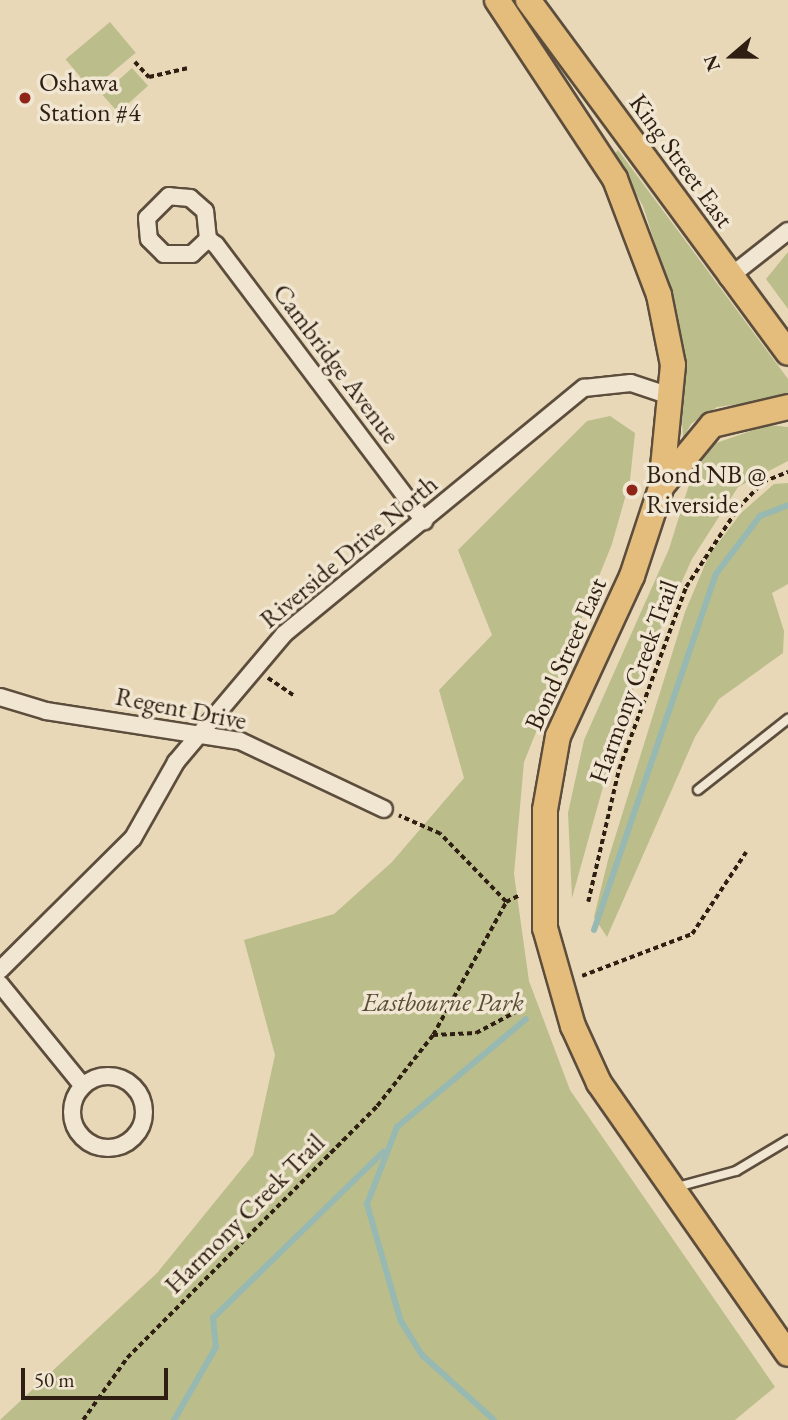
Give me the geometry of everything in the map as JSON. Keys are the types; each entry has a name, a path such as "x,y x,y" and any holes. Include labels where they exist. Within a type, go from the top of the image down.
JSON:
{"main road":[{"name":"Bond Street East","path":"497,0 615,179 662,306 673,397 662,488 632,576 558,736 541,876 545,928 573,1026 599,1083 788,1354"},
{"name":"King Street East","path":"528,0 728,278 788,354"},
{"path":"662,488 690,444 712,425 788,407"}],"street":[{"path":"728,278 788,231"},
{"name":"Cambridge Avenue","path":"208,239 424,521"},
{"name":"Riverside Drive North","path":"0,970 133,838 176,762 284,634 584,388 631,383 673,397"},
{"name":"Regent Drive","path":"0,697 46,711 240,741 384,809"},
{"path":"0,984 82,1085"},
{"path":"112,1076 134,1087 144,1108 132,1140 97,1147 78,1133 72,1111 82,1085 112,1076"}],"lane":[{"path":"698,790 788,719"},
{"path":"671,1188 736,1171 788,1140"}],"path":[{"path":"135,62 149,78 187,68"},
{"name":"Harmony Creek Trail","path":"588,902 619,769 686,587 738,508 763,482 788,472"},
{"path":"255,670 295,696"},
{"path":"384,809 440,834 506,902 520,895"},
{"path":"580,976 639,960 692,934 746,852"},
{"name":"Harmony Creek Trail","path":"83,1420 127,1358 350,1137 433,1035 506,902"},
{"path":"433,1035 476,1034 523,1008"}],"green space":[{"path":"110,22 136,53 91,90 66,59"},
{"path":"132,68 148,86 118,113 102,95"},
{"path":"618,150 788,379 788,398 717,407 691,424 683,439 677,312 643,206 614,155"},
{"path":"788,252 788,309 766,279"},
{"name":"Eastbourne Park","path":"610,416 635,433 630,480 612,544 524,762 514,874 529,981 570,1090 775,1387 735,1420 0,1420 157,1273 253,1155 275,1055 244,940 334,914 392,862 464,778 439,690 492,635 458,550 587,421"},
{"path":"768,425 788,427 788,461 738,487 692,559 625,708 572,898 568,813 584,740 669,549 697,459 716,443"},
{"path":"788,483 788,584 772,593 784,631 783,653 719,699 695,737 607,937 594,917 608,860 685,612 709,555 741,513 774,484"}],"waterway":[{"path":"594,930 716,574 760,516 788,505"},
{"path":"494,1420 422,1355 401,1322 367,1204 397,1127 526,1019"},
{"path":"174,1420 216,1347 213,1318 383,1152"}],"place":[{"name":"Oshawa Station #4","path":"25,98"},
{"name":"Bond NB @ Riverside","path":"632,490"}]}
